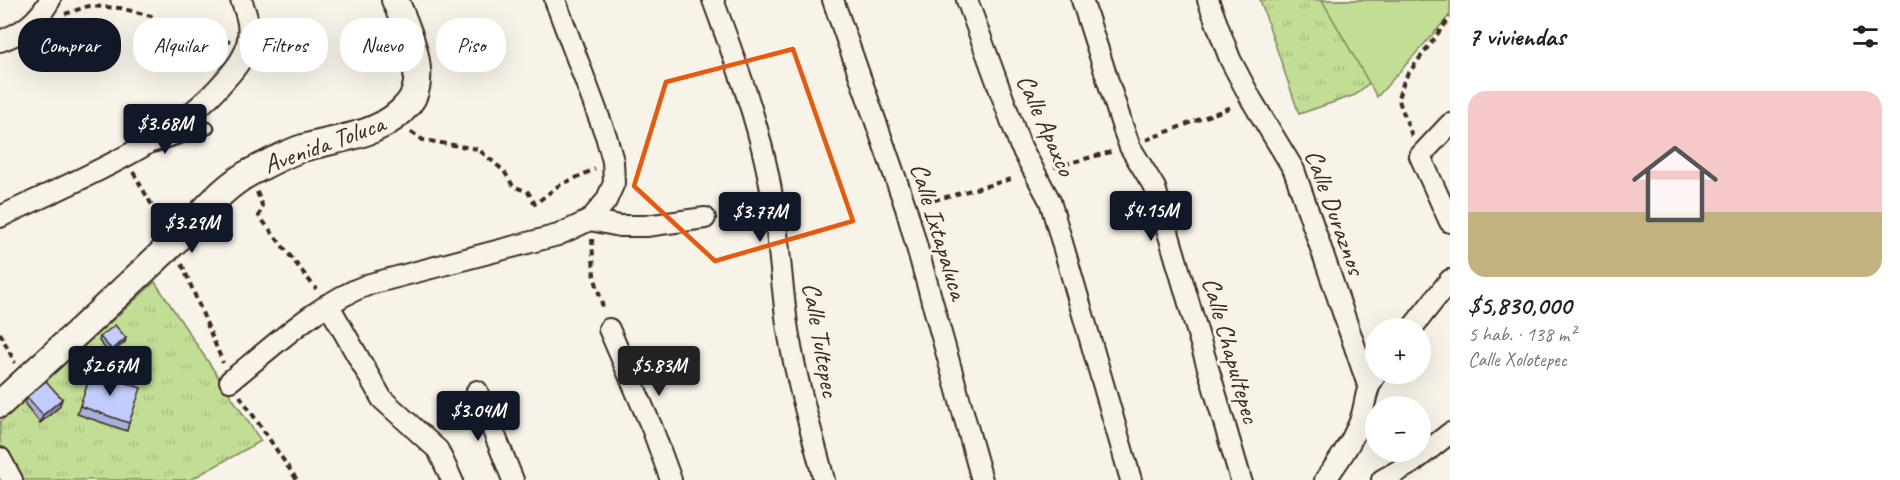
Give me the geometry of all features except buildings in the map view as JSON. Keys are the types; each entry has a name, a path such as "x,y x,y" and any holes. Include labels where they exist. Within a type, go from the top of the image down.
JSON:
{"street":[{"path":"241,0 248,18"},
{"name":"Avenida Toluca","path":"0,404 173,243 224,191 251,172 301,149 367,133 392,121 411,101 418,77 413,46 395,0"},
{"path":"230,381 328,304 351,291 558,235 590,220 606,201 614,183 613,161 606,136 555,0"},
{"name":"Calle Tultepec","path":"713,0 753,112 767,168 780,251 789,335 797,378 824,480"},
{"name":"Calle Ixtapaluca","path":"834,0 906,208 982,480"},
{"name":"Calle Apaxco","path":"966,0 1020,145 1050,201 1131,480"},
{"name":"Calle Chapultepec","path":"1082,0 1130,147 1155,188 1241,480"},
{"name":"Calle Duraznos","path":"1208,0 1230,59 1294,170 1365,360"},
{"path":"0,41 15,36 45,8"},
{"path":"0,217 124,157 165,134 218,89 240,61"},
{"path":"1450,124 1420,156 1450,222"},
{"path":"590,220 620,226 646,226 705,218"},
{"path":"1420,318 1450,280"},
{"path":"328,304 382,399 438,450 452,480"},
{"path":"609,329 652,428 671,480"},
{"path":"1325,480 1346,452 1360,421 1371,384"},
{"path":"477,391 513,480"},
{"path":"1382,480 1412,463 1450,433"},
{"path":"0,458 12,480"}],"lane":[{"path":"124,157 208,128"}],"path":[{"path":"45,8 66,14 88,6 120,8 151,16 170,28 240,44"},
{"path":"1420,156 1398,98 1405,78 1450,16"},
{"path":"906,208 1130,147 1251,99"},
{"path":"392,121 423,140 478,149 504,171 513,186 528,192 536,204 558,186 613,161"},
{"path":"124,157 173,243 230,381 297,480"},
{"path":"251,172 262,205 259,216 328,304"},
{"path":"590,220 594,275 609,329"},
{"path":"0,333 24,382"}],"highlighted area":[{"path":"793,49 853,221 715,261 634,186 666,82"}],"green space":[{"path":"1260,0 1445,0 1431,30 1355,95 1299,114"},
{"path":"1322,0 1450,0 1450,15 1377,97"},
{"path":"155,282 261,441 190,480 19,480 0,450 0,422"}]}
